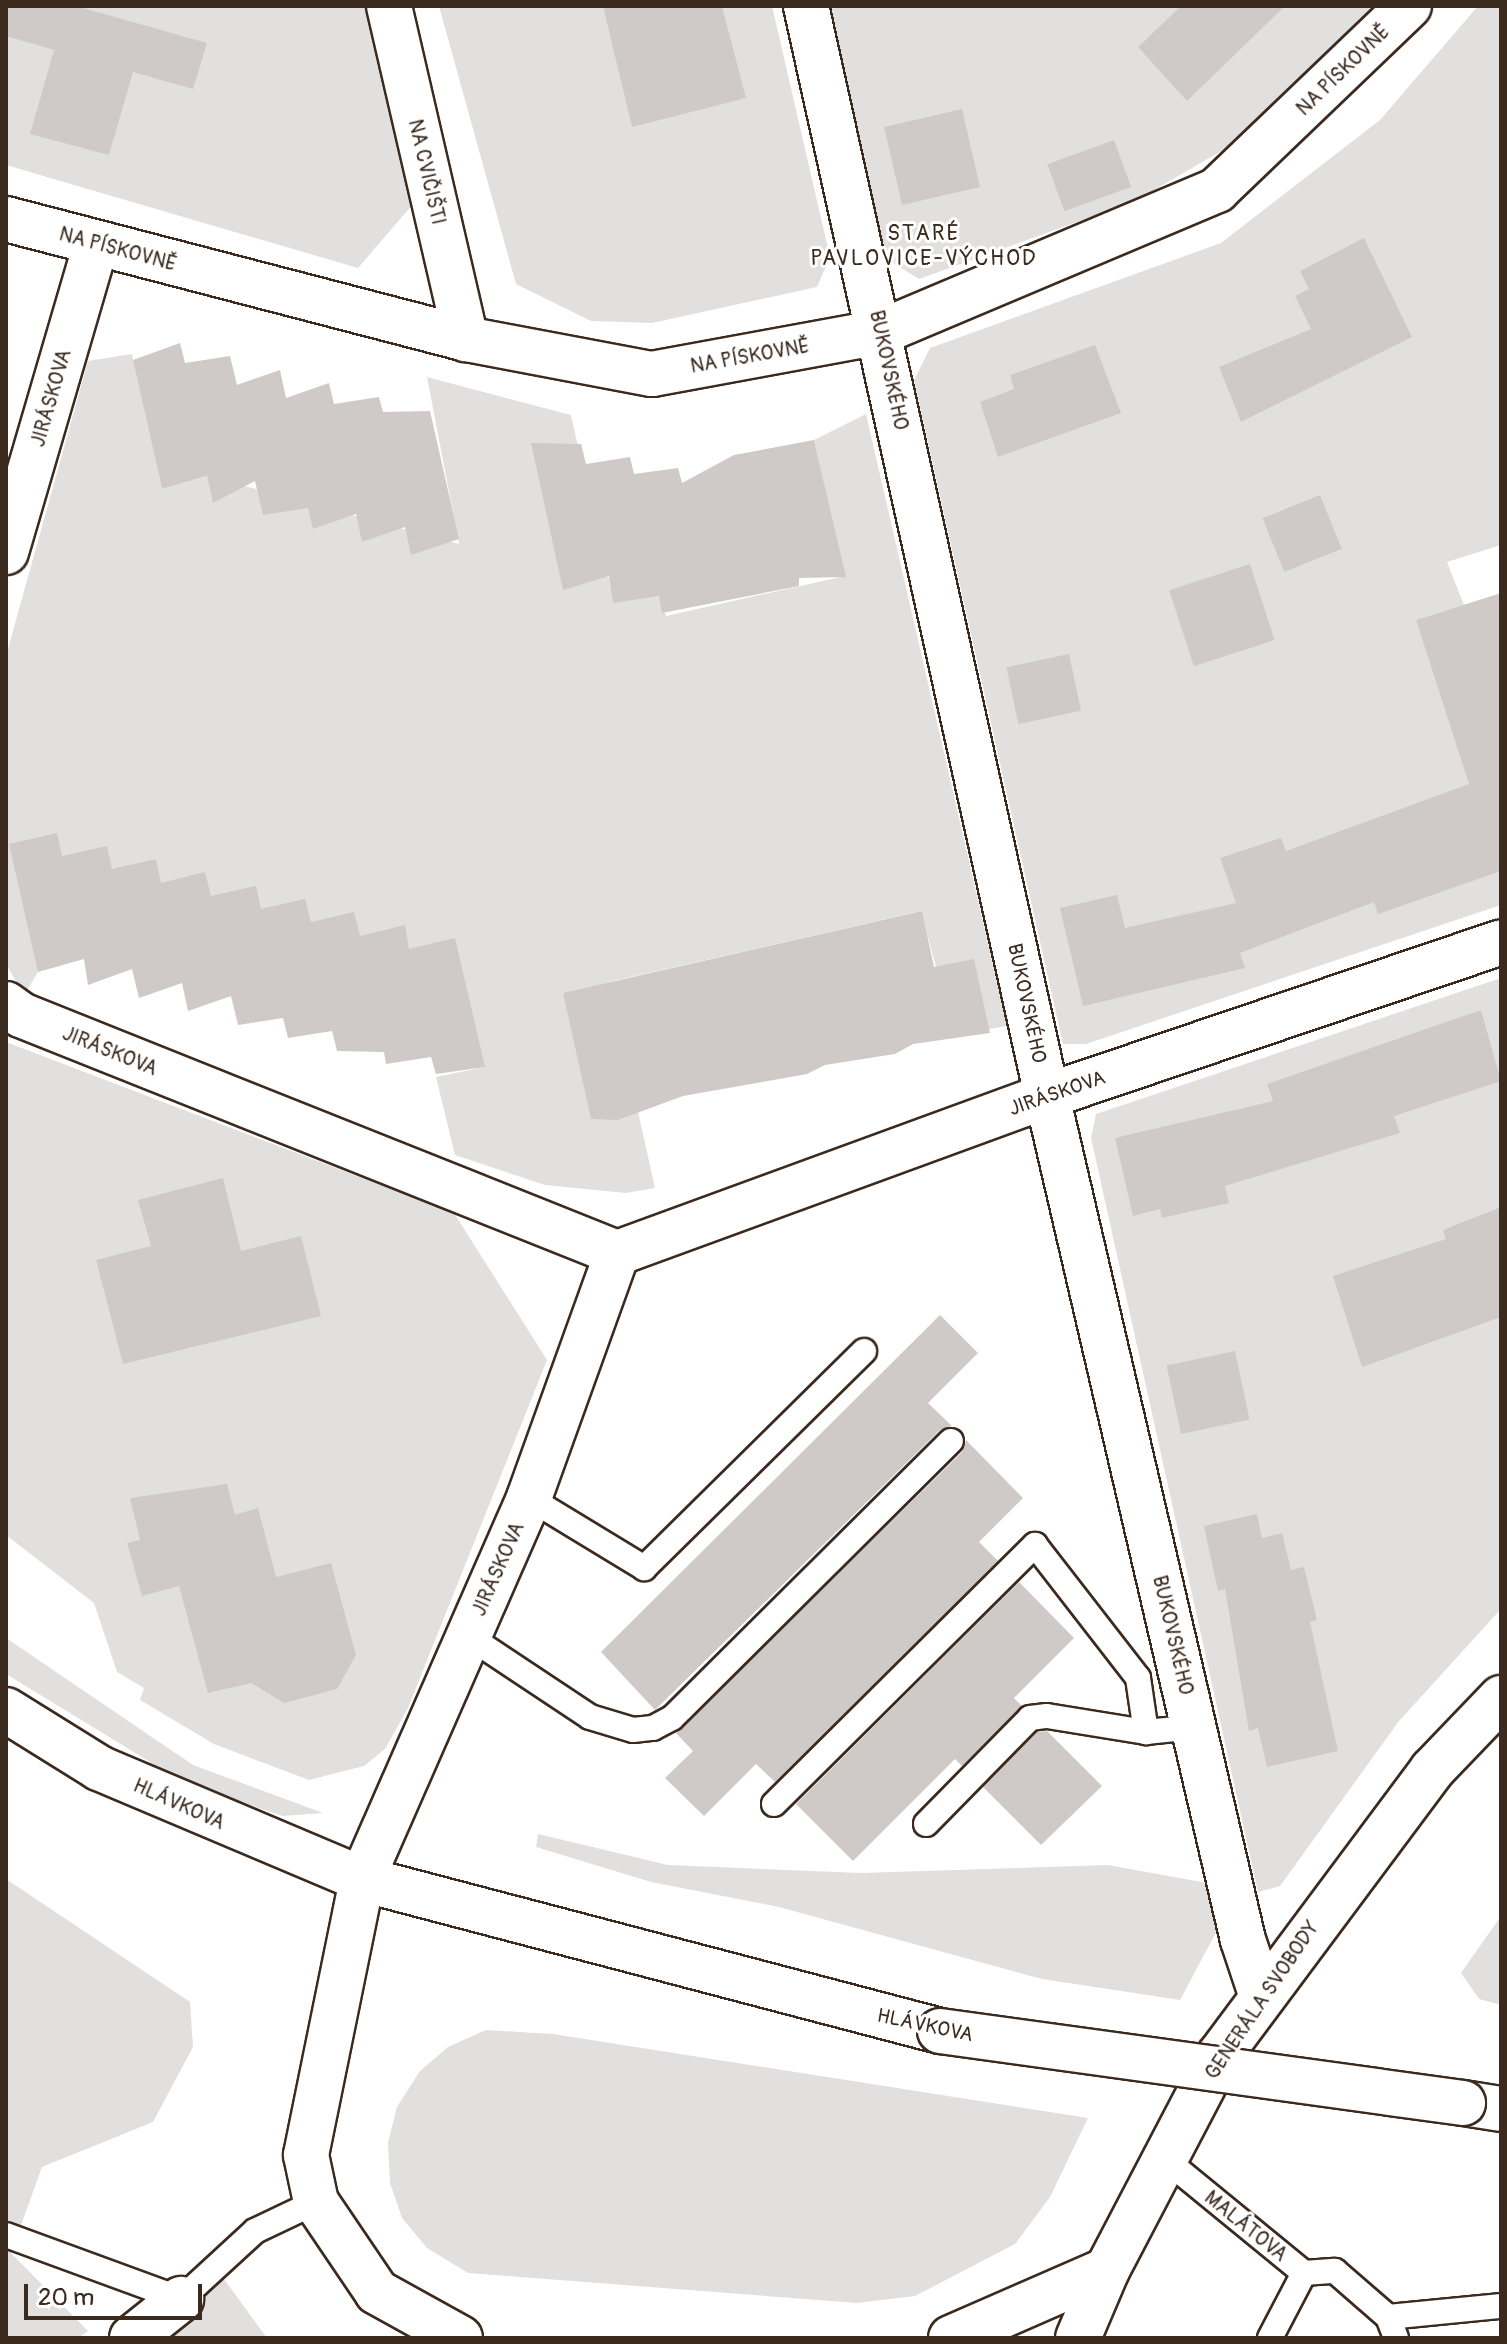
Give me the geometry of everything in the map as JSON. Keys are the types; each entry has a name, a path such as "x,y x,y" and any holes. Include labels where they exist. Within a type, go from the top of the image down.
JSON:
{"street":[{"name":"NA CVIČIŠTI","path":"389,6 466,339"},
{"name":"BUKOVSKÉHO","path":"806,6 881,332 1047,1096 1243,1940 1262,1997"},
{"name":"NA PÍSKOVNĚ","path":"6,219 466,339 652,374 881,332 1217,190 1409,6"},
{"name":"JIRÁSKOVA","path":"6,552 96,244"},
{"name":"JIRÁSKOVA","path":"6,1004 21,1015 617,1253 1047,1096 1501,942"},
{"name":"JIRÁSKOVA","path":"362,1879 529,1498 617,1253"},
{"name":"GENERÁLA SVOBODY","path":"1078,2338 1107,2270 1219,2056 1432,1770 1501,1698"},
{"name":"HLÁVKOVA","path":"6,1710 99,1768 362,1879 940,2031 1482,2106"},
{"path":"362,1879 306,2155 316,2202 377,2292 460,2338"},
{"path":"951,2338 1107,2270"},
{"path":"132,2338 181,2299"}],"lane":[{"path":"529,1498 644,1568 864,1351"},
{"path":"468,1636 590,1717 633,1730 653,1728 672,1718 951,1441"},
{"path":"774,1804 1035,1545 1138,1678 1146,1732"},
{"path":"926,1824 1030,1718 1047,1716 1146,1732 1194,1727"},
{"name":"MALÁTOVA","path":"1166,2160 1304,2273 1335,2271 1392,2327"},
{"path":"6,2235 181,2299 255,2231 316,2202"},
{"path":"1270,2338 1304,2273"},
{"path":"1392,2327 1501,2306"}],"shaded area":[{"path":"6,6 364,6 419,197 358,268 6,165"},
{"path":"439,6 772,6 830,257 817,287 652,323 591,321 516,284"},
{"path":"830,6 1378,6 1230,146 1135,201 919,279 885,258"},
{"path":"1478,6 1501,6 1501,545 1447,562 1464,605 1416,620 1459,738 1501,725 1501,905 1086,1044 1063,1044 914,380 930,348 1221,243 1380,120"},
{"path":"132,354 162,489 208,476 459,544 427,377 571,415 607,577 658,590 666,616 845,576 814,440 866,414 1007,1026 989,1029 936,967 921,911 609,982 655,1188 626,1193 545,1185 455,1155 436,1077 484,1067 410,952 62,857 38,972 24,995 6,964 6,656 88,361"},
{"path":"1501,978 1501,1609 1399,1721 1280,1886 1258,1892 1091,1138 1096,1114"},
{"path":"6,1042 454,1213 547,1360 408,1708 385,1749 364,1766 309,1780 214,1744 140,1700 144,1688 117,1672 94,1603 6,1535"},
{"path":"6,1638 193,1765 323,1813 283,1816 186,1784 6,1674"},
{"path":"538,1834 668,1865 861,1873 1108,1865 1207,1883 1220,1925 1180,2000 1042,1979 779,1907 651,1882 536,1847"},
{"path":"6,1879 190,2002 193,2047 153,2122 42,2167 11,2253 88,2331 78,2338 6,2338"},
{"path":"1501,1916 1501,2005 1479,1999 1461,1973"},
{"path":"486,2030 553,2034 1088,2118 1050,2197 1015,2244 915,2296 857,2303 468,2273 427,2248 402,2218 390,2183 388,2143 397,2107 420,2071 448,2047"},
{"path":"221,2275 267,2338 159,2338"}],"building":[{"path":"6,6 76,6 207,43 193,89 133,72 109,155 30,134 54,50 6,36"},
{"path":"603,6 722,6 746,98 632,127"},
{"path":"1181,6 1285,6 1187,101 1138,47"},
{"path":"962,109 980,187 902,205 884,127"},
{"path":"1114,140 1131,187 1064,211 1047,164"},
{"path":"1364,238 1412,337 1241,422 1219,367 1311,329 1295,296 1309,289 1300,271"},
{"path":"180,343 185,363 230,356 237,385 280,370 286,398 329,383 334,404 379,397 383,412 430,411 459,539 411,555 405,527 362,542 356,514 313,529 308,508 263,515 255,481 213,503 207,476 162,489 133,360"},
{"path":"1095,345 1121,413 998,457 980,402 1014,389 1010,375"},
{"path":"814,440 846,577 799,578 799,586 662,613 659,596 613,603 609,576 563,590 531,443 581,444 586,464 630,457 634,474 678,468 682,483 734,455"},
{"path":"1320,495 1342,549 1284,572 1263,518"},
{"path":"1250,564 1275,640 1194,666 1169,590"},
{"path":"1501,593 1501,871 1378,914 1374,902 1240,953 1245,968 1083,1006 1060,908 1117,895 1125,928 1236,903 1220,858 1281,838 1286,851 1469,784 1416,620"},
{"path":"1069,654 1081,711 1018,724 1006,667"},
{"path":"57,833 62,856 107,846 112,869 156,859 161,883 205,872 211,896 256,886 261,909 305,899 311,922 354,912 360,936 405,925 409,949 455,938 485,1067 436,1074 431,1057 386,1064 384,1052 337,1051 332,1031 288,1038 283,1018 238,1025 231,996 188,1011 182,983 139,998 132,969 88,985 84,959 38,972 9,844"},
{"path":"922,911 934,967 974,959 990,1033 913,1044 895,1054 825,1065 807,1074 683,1096 618,1120 591,1119 563,993"},
{"path":"1481,1010 1501,1081 1394,1116 1400,1133 1225,1186 1229,1203 1162,1218 1160,1209 1133,1216 1115,1138 1273,1101 1267,1084"},
{"path":"223,1178 241,1251 301,1236 321,1316 123,1364 96,1260 151,1246 138,1200"},
{"path":"1501,1207 1501,1317 1362,1367 1333,1276 1446,1239 1443,1230"},
{"path":"940,1315 978,1353 928,1403 952,1426 940,1430 655,1710 601,1652"},
{"path":"1235,1351 1250,1419 1181,1434 1167,1366"},
{"path":"966,1440 1023,1498 979,1542 998,1561 775,1782 756,1764 704,1816 665,1778 693,1751 676,1733 962,1452"},
{"path":"227,1484 235,1515 258,1508 276,1577 331,1563 356,1655 337,1689 284,1703 251,1683 208,1693 179,1586 142,1596 127,1543 140,1540 130,1498"},
{"path":"1257,1514 1262,1538 1282,1533 1291,1570 1304,1567 1317,1620 1310,1622 1338,1751 1267,1767 1258,1728 1249,1731 1225,1589 1218,1591 1204,1526"},
{"path":"1019,1582 1074,1638 1014,1698 1022,1706 962,1766 955,1759 853,1861 796,1804"},
{"path":"1047,1731 1102,1786 1041,1845 983,1787 1037,1732"}],"district":[{"name":"STARÉ PAVLOVICE-VÝCHOD","path":"924,246"}]}
